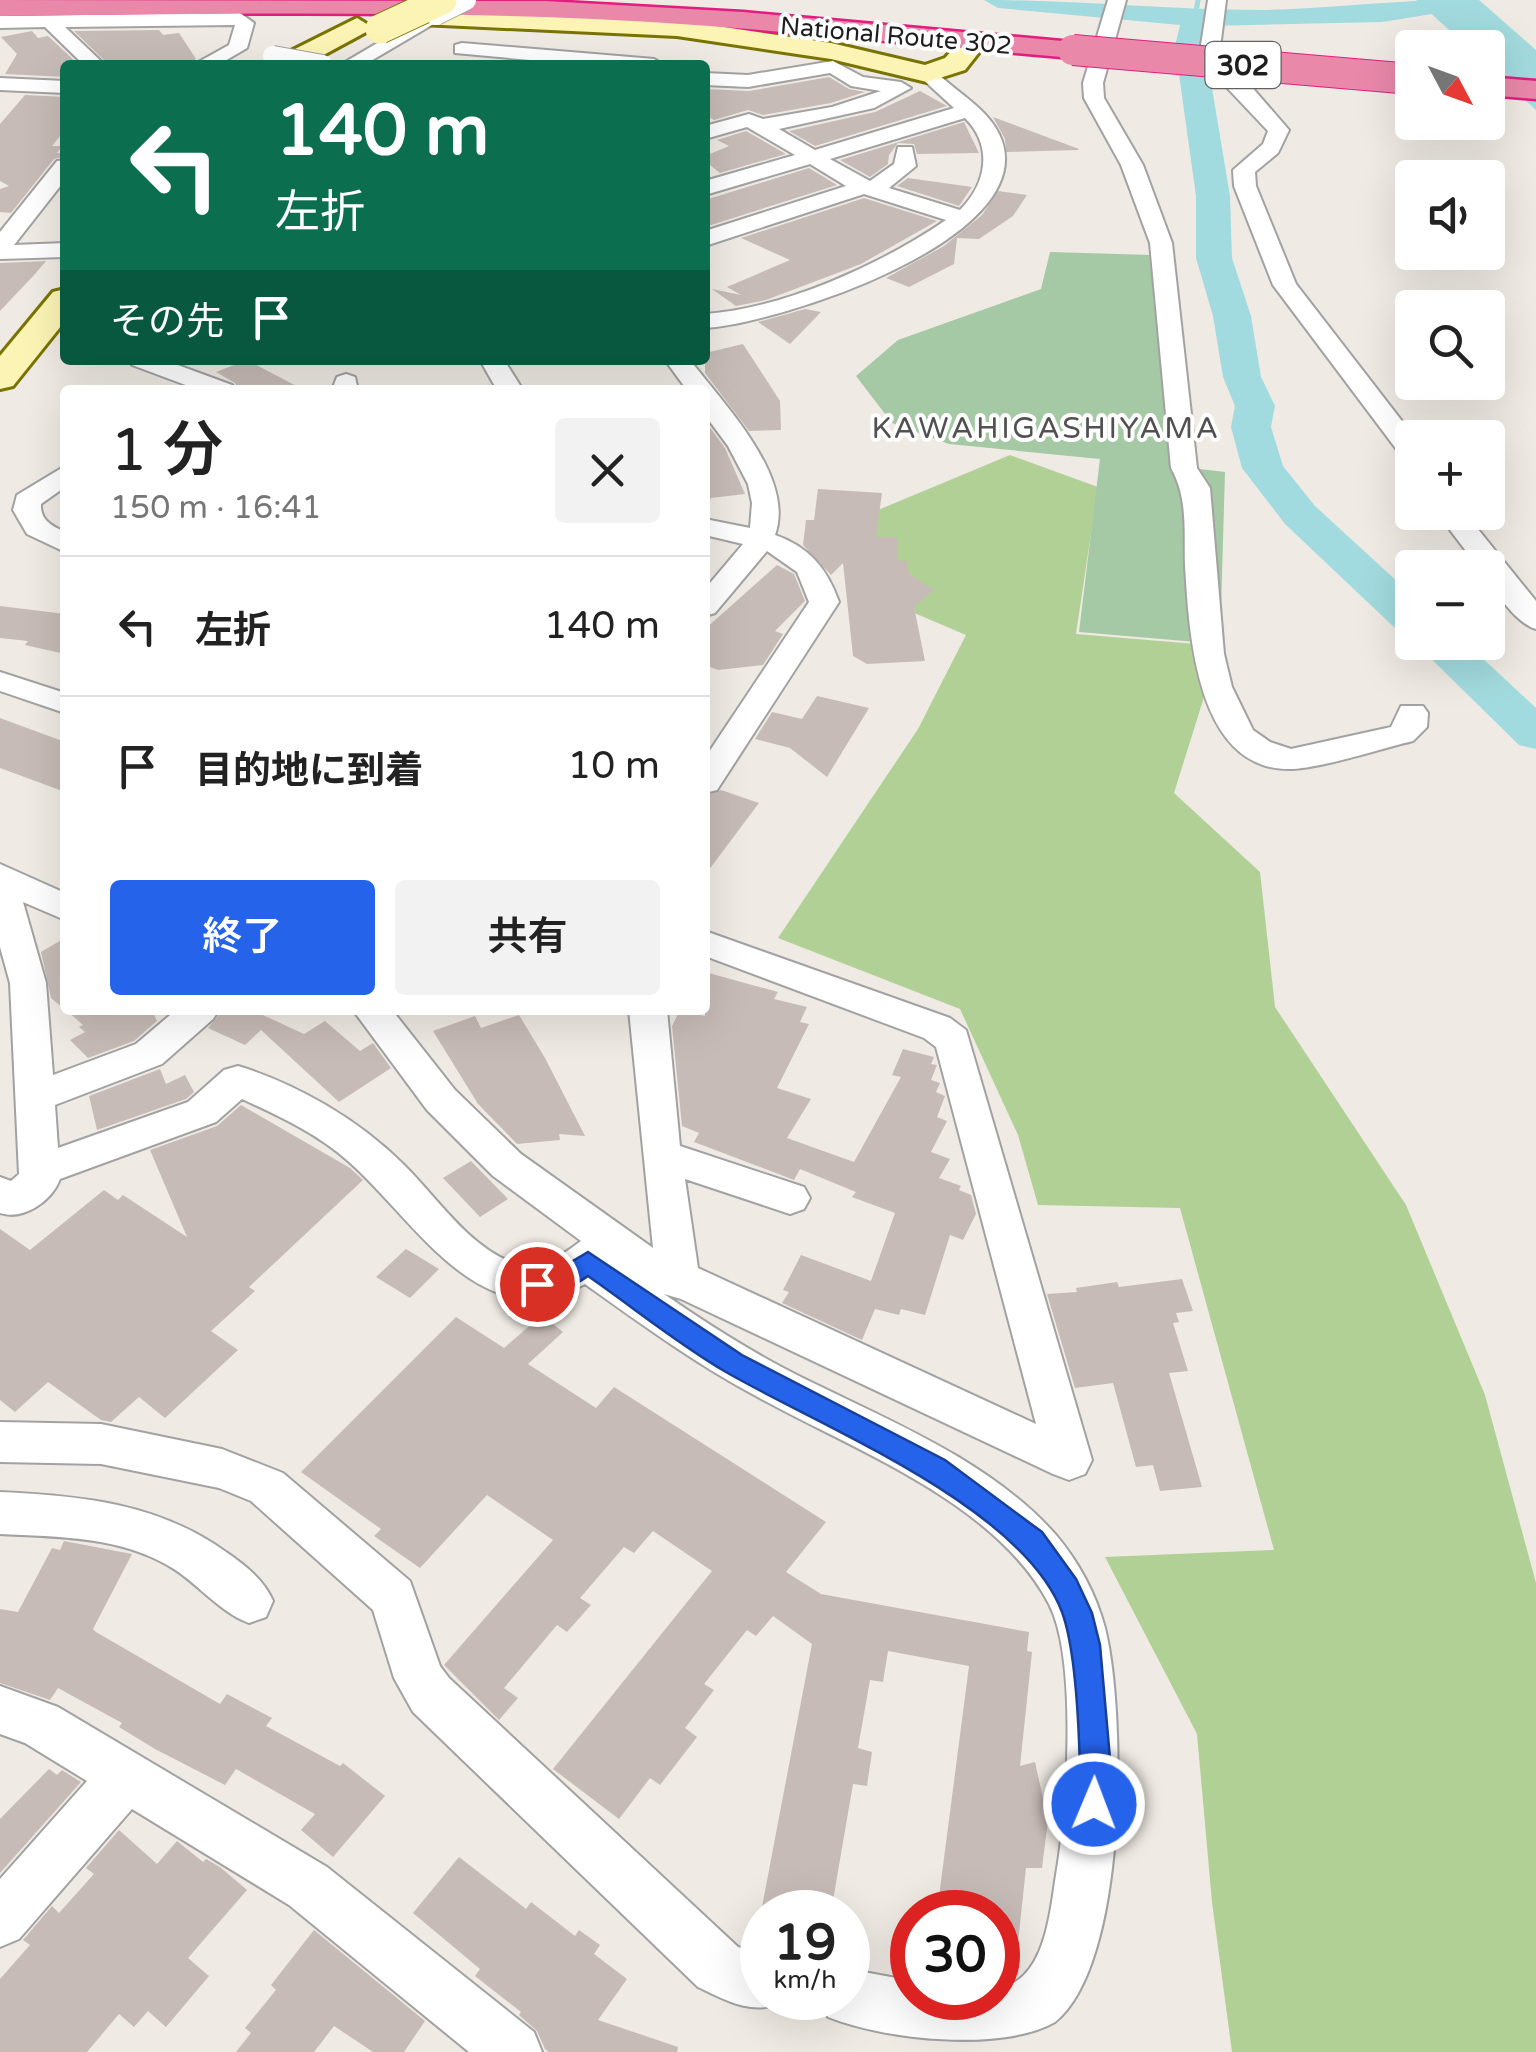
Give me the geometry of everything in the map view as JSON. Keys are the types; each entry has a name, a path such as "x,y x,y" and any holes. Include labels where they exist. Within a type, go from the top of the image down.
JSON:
{"highway":[{"path":"529,0 685,8 1395,67"},
{"path":"682,0 1081,41 1395,57"},
{"name":"National Route 302","path":"0,8 374,5 548,10 692,17 974,42 1081,41"},
{"path":"0,19 317,14 361,29"},
{"name":"302","path":"1081,41 1395,77"},
{"path":"1505,65 1536,68"},
{"path":"1505,75 1536,78"},
{"path":"1505,87 1536,90"}],"street":[{"path":"242,60 251,56 279,60 361,29 466,0"},
{"path":"1114,4 1093,83 1094,98 1132,165 1160,242 1184,468 1196,488 1206,650 1230,720 1244,740 1273,755 1291,759 1402,734 1411,727 1412,713"},
{"path":"357,60 430,8 677,28 830,51 915,78 983,122 994,150 994,178 977,206 964,218 906,250 785,306 710,320"},
{"path":"1215,11 1209,58 1279,130 1279,137 1260,160 1244,170 1245,186 1285,285 1395,430"},
{"path":"0,19 54,22 192,48"},
{"path":"54,22 55,28 90,60"},
{"path":"326,60 361,29"},
{"path":"761,126 885,98 915,78 955,64 974,42"},
{"path":"462,49 545,60"},
{"path":"710,79 748,81 833,67 858,82 915,78"},
{"path":"0,84 60,87"},
{"path":"710,186 810,154 889,139 969,110"},
{"path":"710,132 749,120 868,188 964,218"},
{"path":"710,240 868,188 905,166 905,151"},
{"path":"0,250 60,172"},
{"path":"0,250 60,250"},
{"path":"0,339 60,267"},
{"path":"0,378 53,331"},
{"path":"156,365 210,385"},
{"path":"681,365 696,385"},
{"path":"710,404 756,473 766,498 761,539 710,601"},
{"path":"60,478 28,501 25,514 30,524 60,540"},
{"path":"710,528 780,544 802,559 820,584 824,602 710,775"},
{"path":"1464,530 1536,620"},
{"path":"0,681 60,702"},
{"path":"0,878 60,906"},
{"path":"0,878 28,982 40,1181 12,1200 0,1193"},
{"path":"599,1251 679,1282 1069,1460 953,1040 937,1028 710,945"},
{"path":"37,1096 150,1054 194,1015"},
{"path":"376,1015 441,1100 599,1251 733,1362 935,1469 990,1507 1041,1552 1077,1613 1085,1645 1094,1754 1092,1839 1071,1935 1050,1986 1020,2011 1004,2015 944,2014 870,2001"},
{"path":"648,1015 661,1155 679,1282"},
{"path":"38,1171 202,1112 238,1080 360,1148 461,1251 487,1270 512,1281 537,1284 568,1277 599,1251"},
{"path":"661,1155 790,1198"},
{"path":"0,1442 101,1444 222,1469 267,1487 394,1597 418,1678 431,1695 718,1966 740,1978"},
{"path":"0,1513 103,1520 145,1529 214,1567 249,1601"},
{"path":"0,1710 40,1724 128,1774 308,1886 491,2045"},
{"path":"0,1920 128,1774"}],"green space":[{"path":"1050,252 1152,255 1154,307 1180,313 1191,468 1225,472 1220,644 1079,632 1100,459 949,444 892,423 856,376 898,340 1041,289"},
{"path":"1010,455 1098,487 1076,634 1220,646 1174,793 1260,872 1275,1007 1406,1205 1485,1395 1536,1583 1536,2052 1232,2052 1212,1902 1197,1734 1105,1557 1274,1550 1180,1208 1038,1205 1018,1135 960,1009 778,938 918,729 966,635 872,595 823,533"}],"water":[{"path":"1416,0 1479,0 1536,50 1536,110 1505,82 1505,30 1449,30"}],"building":[{"path":"32,31 38,38 48,36 74,60 60,60 60,77 5,74 17,54 1,37"},
{"path":"74,31 179,33 196,59 104,60"},
{"path":"829,77 849,89 865,92 831,103 763,115 748,110 710,118 710,89 749,91"},
{"path":"920,91 947,106 815,146 789,131 875,112"},
{"path":"25,95 60,97 60,136 52,146 60,146 57,153 60,157 54,159 11,213 0,212 0,189 9,186 0,181 0,124"},
{"path":"993,117 1079,149 1006,152 1005,139"},
{"path":"964,122 979,153 917,154 914,144 898,143 888,164 870,177 840,160"},
{"path":"746,131 786,154 720,173 710,165 710,154 729,146 717,140"},
{"path":"809,168 837,185 710,225 710,198"},
{"path":"908,178 972,187 959,206 897,186"},
{"path":"998,191 1027,195 1013,216 979,239 957,238 954,264 909,287 886,278 944,246 982,215"},
{"path":"864,198 937,221 861,264 766,300 736,306 712,289 741,295 727,287 790,260 741,238"},
{"path":"46,261 35,274 0,311 0,263"},
{"path":"805,309 821,312 790,344 758,322"},
{"path":"743,344 780,401 781,430 749,431 705,373 705,365 710,365 710,352"},
{"path":"234,365 256,365 294,385 236,385 216,372"},
{"path":"710,428 725,448 745,494 711,498"},
{"path":"818,489 882,493 876,537 898,537 898,561 906,560 909,574 934,590 914,607 925,661 867,664 853,656 843,563 831,575 803,545 806,520 814,520"},
{"path":"777,565 794,574 805,601 775,631 783,634 763,665 718,670 710,667 710,625"},
{"path":"0,606 60,613 60,653 25,645 28,641 0,638"},
{"path":"817,696 869,708 827,777 790,748 755,739 772,712 802,719"},
{"path":"0,718 60,740 60,790 0,768"},
{"path":"721,790 759,803 710,868 710,794"},
{"path":"60,941 60,1006 51,998 41,952"},
{"path":"710,973 778,992 774,999 807,1007 800,1022 809,1024 777,1088 811,1099 787,1138 854,1162 901,1077 892,1075 903,1049 934,1057 931,1064 937,1065 931,1080 940,1083 936,1092 945,1096 937,1117 947,1121 931,1152 950,1159 939,1178 961,1186 959,1190 971,1195 976,1214 963,1240 950,1235 925,1315 901,1309 899,1315 875,1309 862,1340 782,1303 789,1292 783,1290 801,1255 871,1281 895,1213 852,1197 856,1192 800,1169 794,1180 694,1142 699,1133 682,1126 672,1026 678,1015 710,1015"},
{"path":"72,1015 154,1015 157,1021 134,1041 88,1058 70,1040 85,1032 79,1027 83,1025"},
{"path":"219,1015 263,1015 304,1034 325,1021 360,1051 373,1043 391,1068 339,1102 261,1030 245,1045 208,1028"},
{"path":"519,1015 585,1136 559,1134 560,1140 517,1144 478,1104 433,1031 475,1016 481,1028"},
{"path":"160,1069 166,1084 185,1075 194,1092 186,1099 97,1130 89,1096"},
{"path":"241,1105 350,1168 363,1180 249,1287 255,1291 211,1331 238,1350 165,1418 139,1397 111,1422 101,1420 48,1382 15,1412 0,1400 0,1229 30,1250 104,1190 118,1200 123,1195 187,1237 150,1150 217,1126"},
{"path":"471,1161 508,1199 480,1217 443,1178"},
{"path":"406,1249 439,1269 410,1298 376,1277"},
{"path":"1182,1279 1193,1311 1176,1313 1179,1322 1173,1323 1188,1371 1169,1373 1202,1487 1160,1491 1153,1465 1136,1467 1113,1383 1075,1388 1047,1294 1077,1292 1076,1288 1117,1282 1119,1287"},
{"path":"542,1315 563,1332 528,1364 596,1408 614,1387 826,1522 786,1572 821,1594 1029,1632 1027,1651 1032,1652 1020,1766 1035,1762 1048,1821 1042,1868 1026,1868 1020,1924 1020,1890 940,1890 969,1666 888,1651 883,1682 870,1680 858,1748 872,1752 867,1786 853,1784 835,1890 765,1890 812,1644 773,1616 756,1636 747,1630 704,1684 714,1690 685,1728 697,1737 660,1785 650,1778 619,1819 553,1769 712,1571 653,1531 634,1553 624,1547 580,1598 591,1605 567,1632 557,1625 504,1688 518,1698 499,1720 444,1665 553,1540 487,1495 420,1568 374,1536 381,1529 301,1472 456,1317 504,1348"},
{"path":"64,1541 132,1554 93,1629 96,1632 220,1704 227,1694 272,1718 266,1726 340,1766 343,1763 385,1796 333,1857 301,1830 315,1814 236,1769 225,1785 155,1749 119,1727 122,1723 58,1688 50,1700 0,1683 0,1609 18,1612 52,1548 60,1550"},
{"path":"49,1769 57,1775 62,1770 81,1782 0,1873 0,1819"},
{"path":"119,1830 157,1864 177,1841 203,1862 206,1859 220,1867 247,1890 188,1958 209,1976 166,2027 148,2011 134,2027 119,2014 87,2052 0,2052 0,1979 30,1945 23,1940 52,1906 59,1913 94,1874 86,1868"},
{"path":"459,1857 526,1909 531,1902 575,1936 579,1930 600,1945 594,1954 627,1979 598,2020 678,2047 677,2052 545,2049 537,2031 519,2015 521,2012 475,1976 480,1969 413,1913"},
{"path":"314,1930 425,2021 404,2052 373,2052 334,2026 314,2052 236,2052 251,2033 245,2028 276,1990 271,1985"}],"waterway":[{"path":"998,0 1212,18 1382,14 1447,4"},
{"path":"1195,17 1198,0"},
{"path":"1194,25 1190,46 1213,196 1214,258 1232,316 1242,377 1255,406 1251,427 1263,468 1300,515 1395,603"},
{"path":"1456,660 1536,734"}],"district":[{"name":"KAWAHIGASHIYAMA","path":"1046,428"}],"route":[{"path":"537,1284 568,1277 588,1262 733,1362 935,1469 1032,1541 1066,1588 1085,1645 1094,1804"}]}
